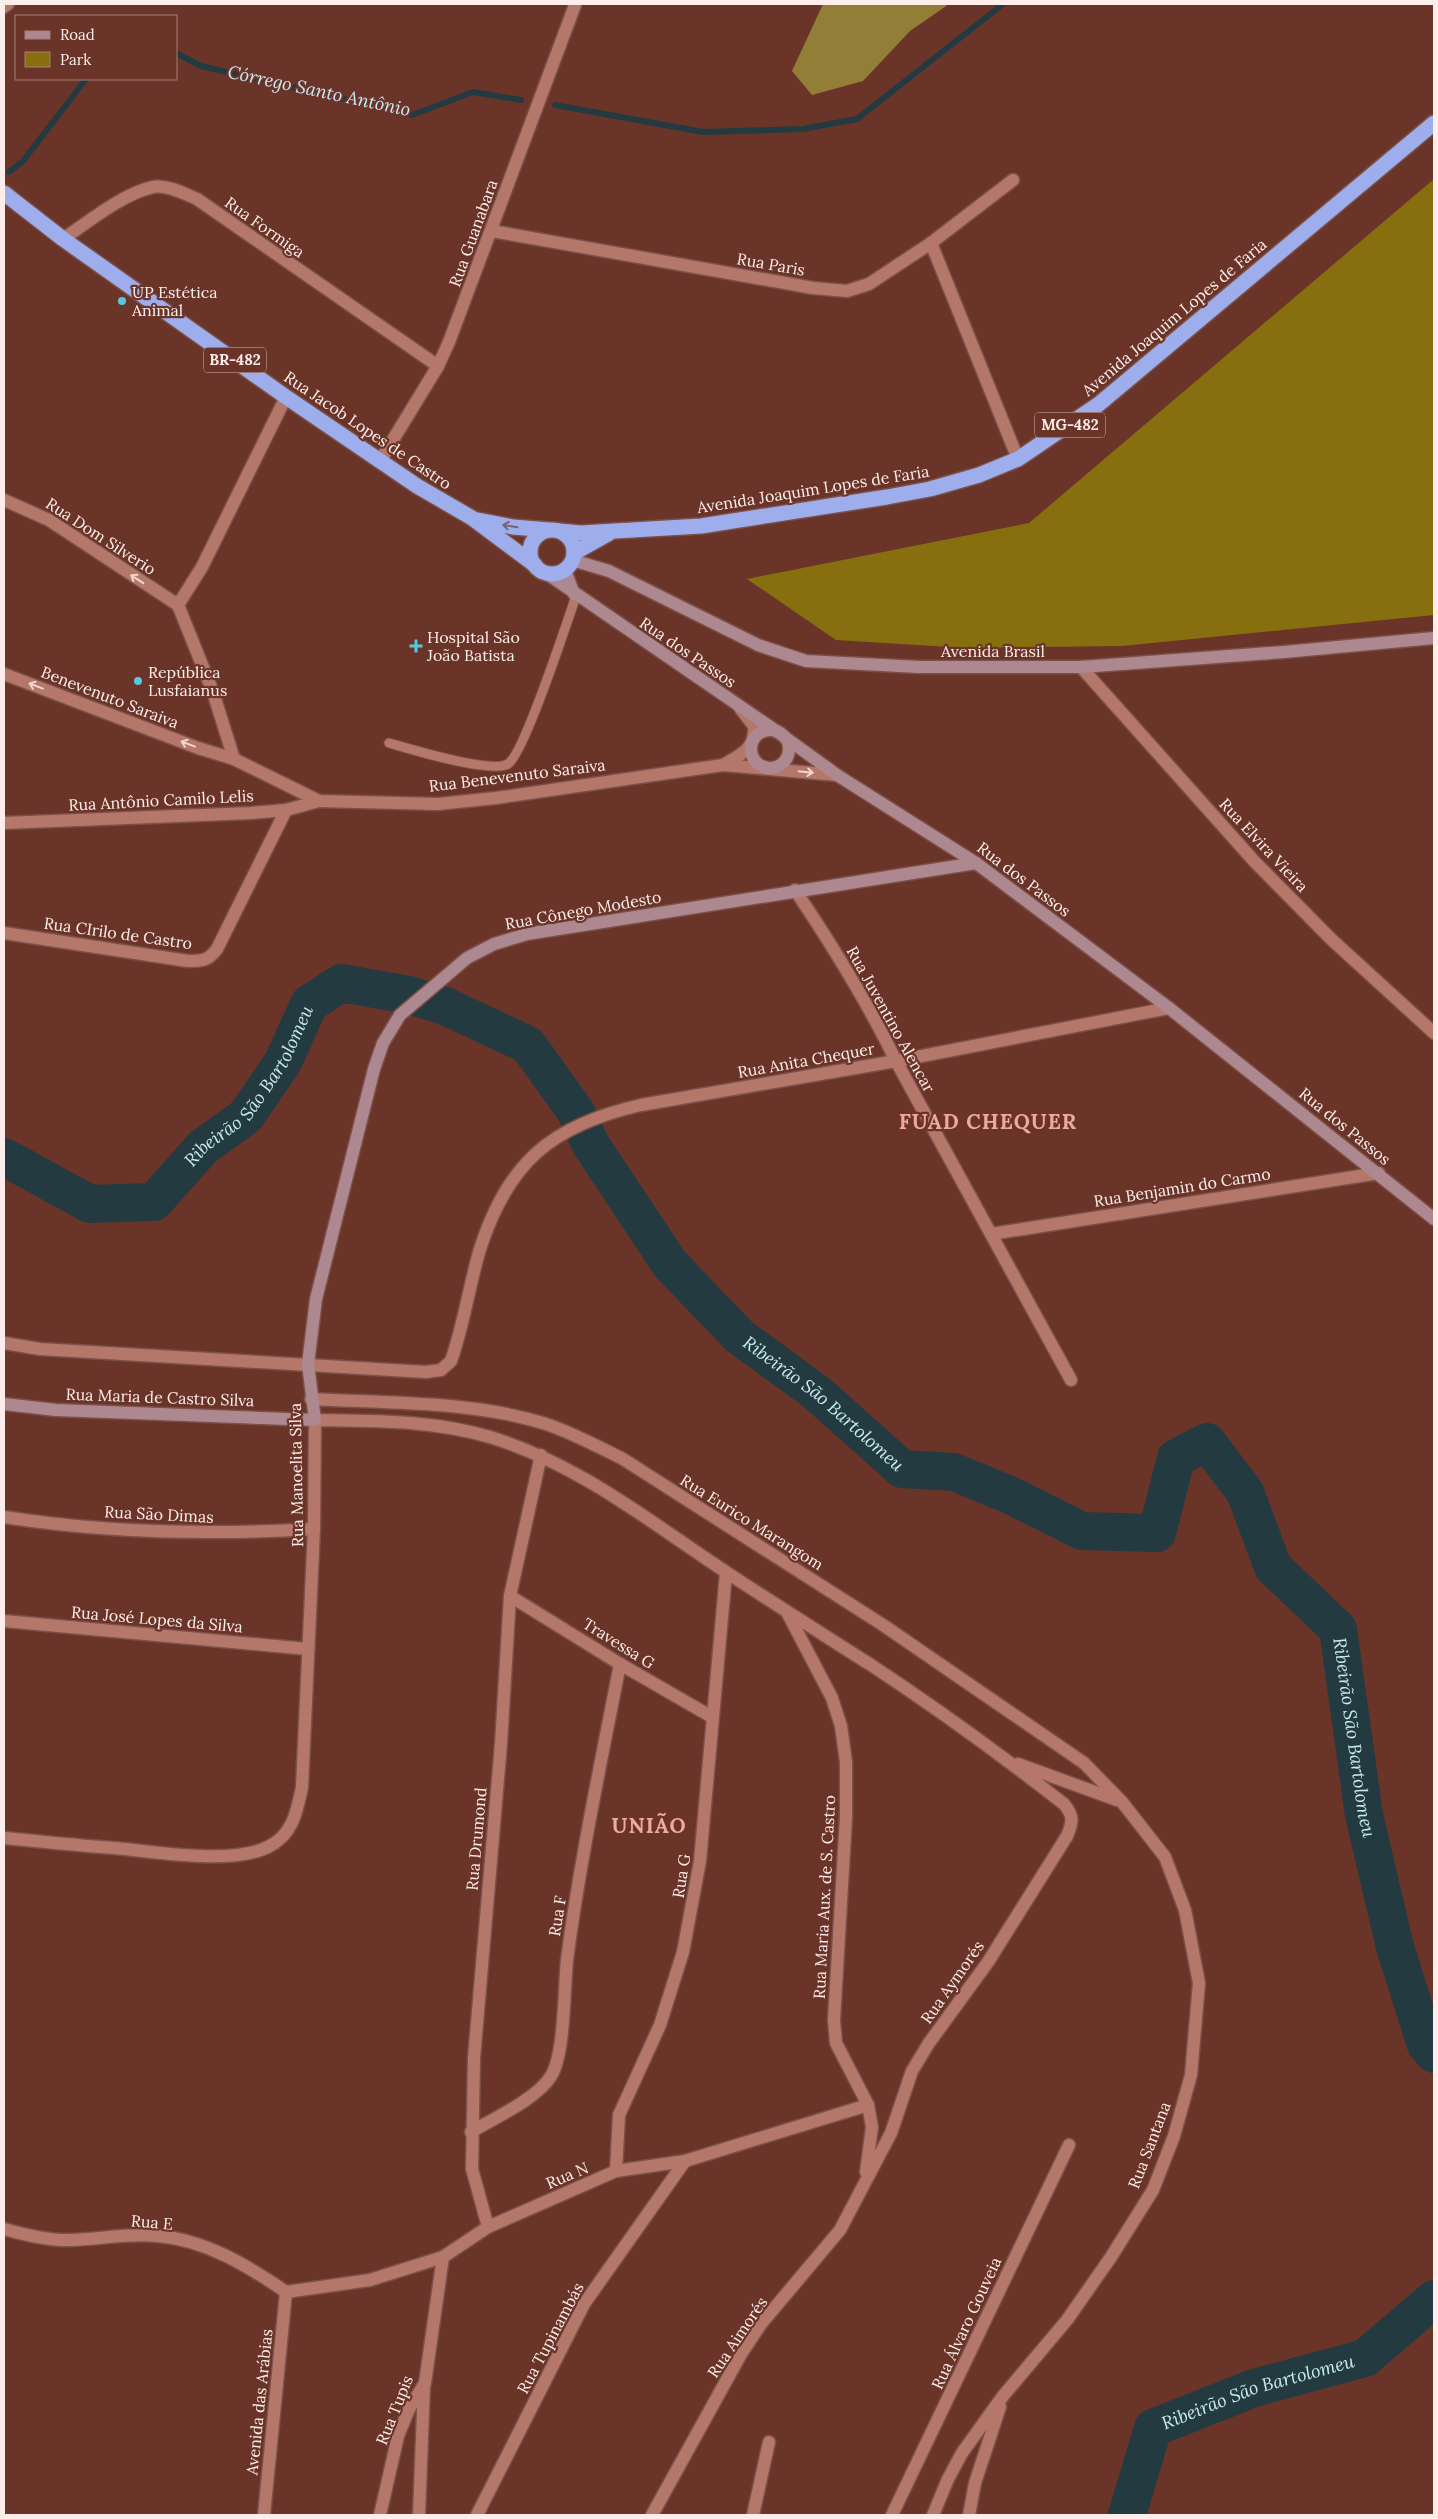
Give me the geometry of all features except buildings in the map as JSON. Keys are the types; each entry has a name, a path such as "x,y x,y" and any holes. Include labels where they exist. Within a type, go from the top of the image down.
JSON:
{"highway":[{"name":"Avenida Joaquim Lopes de Faria","path":"554,531 581,533 701,526 930,489 979,475 1018,459 1099,404 1434,123"},
{"name":"Rua Jacob Lopes de Castro","path":"4,193 63,239 286,397 380,462 472,518 540,569"},
{"name":"Rua Jacob Lopes de Castro","path":"472,518 513,527 554,531"},
{"path":"554,531 570,540 570,561 552,574 540,569 530,551 532,544 536,537 554,531"},
{"name":"Avenida Joaquim Lopes de Faria","path":"570,561 614,531"}],"street":[{"path":"4,7 8,4"},
{"name":"Rua Guanabara","path":"380,462 438,366 492,231 574,5"},
{"name":"Rua Paris","path":"492,231 814,288 847,291 869,284 930,243 1013,180"},
{"name":"Rua Formiga","path":"63,239 130,196 154,186 175,190 197,199 438,366"},
{"path":"930,243 1018,459"},
{"path":"234,760 213,692 178,606 202,568 286,397"},
{"name":"Rua Dom Silverio","path":"4,500 49,520 178,606"},
{"path":"570,561 575,595"},
{"name":"Avenida Brasil","path":"570,561 609,571 758,645 806,661 919,667 1081,667 1284,652 1434,638"},
{"name":"Rua dos Passos","path":"540,569 837,775 976,863 1169,1008 1434,1217"},
{"name":"Rua Elvira Vieira","path":"1081,667 1254,861 1331,939 1434,1033"},
{"name":"Benevenuto Saraiva","path":"4,674 234,760"},
{"path":"723,765 746,752 753,742 761,733 774,731 779,733 787,742 788,753 778,766 766,768 757,763 754,758 753,742 754,726 739,707"},
{"name":"Rua Benevenuto Saraiva","path":"234,760 319,801 438,804 496,798 723,765"},
{"path":"723,765 837,775"},
{"name":"Rua Antônio Camilo Lelis","path":"4,824 286,810 319,801"},
{"name":"Rua CIrilo de Castro","path":"4,933 188,961 204,961 210,958 217,950 286,810"},
{"path":"795,890 976,863"},
{"name":"Rua Cônego Modesto","path":"374,1069 383,1043 400,1014 467,958 494,944 527,934 795,890"},
{"name":"Rua Juventino Alencar","path":"795,890 824,932 858,990 1071,1380"},
{"name":"Rua Anita Chequer","path":"308,1364 426,1372 442,1370 451,1360 456,1348 480,1249 502,1194 521,1167 549,1142 607,1113 896,1061 1169,1008"},
{"name":"Rua Manoelita Silva","path":"4,1838 186,1855 244,1854 268,1847 285,1835 296,1816 301,1794 314,1529 315,1420 308,1364 316,1299 374,1069"},
{"name":"Rua Benjamin do Carmo","path":"991,1234 1379,1173"},
{"path":"4,1343 40,1349 308,1364"},
{"name":"Rua Eurico Marangom","path":"312,1399 446,1407 500,1414 542,1423 581,1438 623,1459 883,1625 1084,1763 1122,1802"},
{"name":"Rua Maria de Castro Silva","path":"4,1404 56,1410 315,1420"},
{"path":"315,1420 422,1422 467,1431 541,1455 602,1487 726,1573 880,1671 1007,1760 1122,1802"},
{"name":"Rua Drumond","path":"488,2227 472,2169 471,2132 474,2049 501,1744 510,1596 541,1455"},
{"name":"Rua São Dimas","path":"4,1516 143,1532 246,1533 314,1529"},
{"name":"Rua G","path":"616,2171 619,2115 660,2025 683,1952 691,1914 700,1861 726,1573"},
{"name":"Travessa G","path":"510,1596 620,1664 712,1717"},
{"name":"Rua Maria Aux. de S. Castro","path":"787,1612 832,1698 841,1726 846,1762 846,1817 834,2020 836,2042 868,2105 872,2127 863,2186"},
{"name":"Rua José Lopes da Silva","path":"4,1621 308,1649"},
{"name":"Rua F","path":"471,2132 540,2090 552,2076 559,2051 567,1961 576,1899 620,1664"},
{"name":"Rua Aymorés","path":"863,2186 891,2133 912,2071 929,2043 988,1962 1067,1836 1072,1824 1071,1813 1064,1804 1007,1760"},
{"name":"Rua Santana","path":"934,2515 948,2480 962,2453 1004,2396 1067,2320 1111,2257 1153,2190 1174,2136 1191,2075 1199,1983 1185,1910 1165,1856 1122,1802"},
{"name":"Rua N","path":"286,2292 370,2280 443,2257 488,2227 616,2171 685,2161 868,2105"},
{"name":"Rua Álvaro Gouveia","path":"892,2515 1069,2145"},
{"name":"Rua Tupinambás","path":"477,2515 584,2304 685,2161"},
{"name":"Rua Aimorés","path":"652,2515 741,2354 761,2324 840,2230 863,2186"},
{"name":"Rua E","path":"4,2229 41,2238 70,2240 130,2235 160,2236 193,2244 224,2255 251,2268 286,2292"},
{"name":"Rua Tupis","path":"380,2515 398,2436 424,2383 443,2257"},
{"name":"Avenida das Arábias","path":"264,2515 286,2292"},
{"path":"419,2515 424,2383"},
{"path":"969,2515 975,2482 1004,2396"},
{"path":"752,2515 769,2442"}],"lane":[{"path":"389,744 471,764 493,767 508,764 517,753 539,702 575,595"}],"green space":[{"path":"1434,179 1434,615 1122,646 966,648 836,640 747,579 1029,523"}],"shaded area":[{"path":"823,4 949,4 910,31 863,81 812,95 792,71"}],"waterway":[{"name":"Córrego Santo Antônio","path":"555,105 703,132 803,129 857,119 1003,4"},
{"name":"Córrego Santo Antônio","path":"178,54 201,66 412,115 473,92 521,100"},
{"name":"Córrego Santo Antônio","path":"9,172 23,161 85,80"},
{"name":"Ribeirão São Bartolomeu","path":"4,1157 90,1204 154,1202 203,1147 246,1116 283,1062 309,1004 341,983 409,995 445,1006 528,1045 576,1112 591,1145 670,1264 739,1336 817,1393 902,1469 954,1472 1012,1496 1082,1531 1157,1533 1176,1458 1207,1442 1245,1492 1273,1567 1338,1629 1364,1815 1395,1947 1426,2045 1434,2054"},
{"name":"Ribeirão São Bartolomeu","path":"1127,2515 1153,2428 1254,2388 1365,2358 1434,2299"}],"place":[{"name":"UP Estética Animal","path":"122,301"},
{"name":"Hospital São João Batista","path":"416,646"},
{"name":"República Lusfaianus","path":"138,681"}],"district":[{"name":"FUAD CHEQUER","path":"988,1122"},
{"name":"UNIÃO","path":"649,1826"}]}
